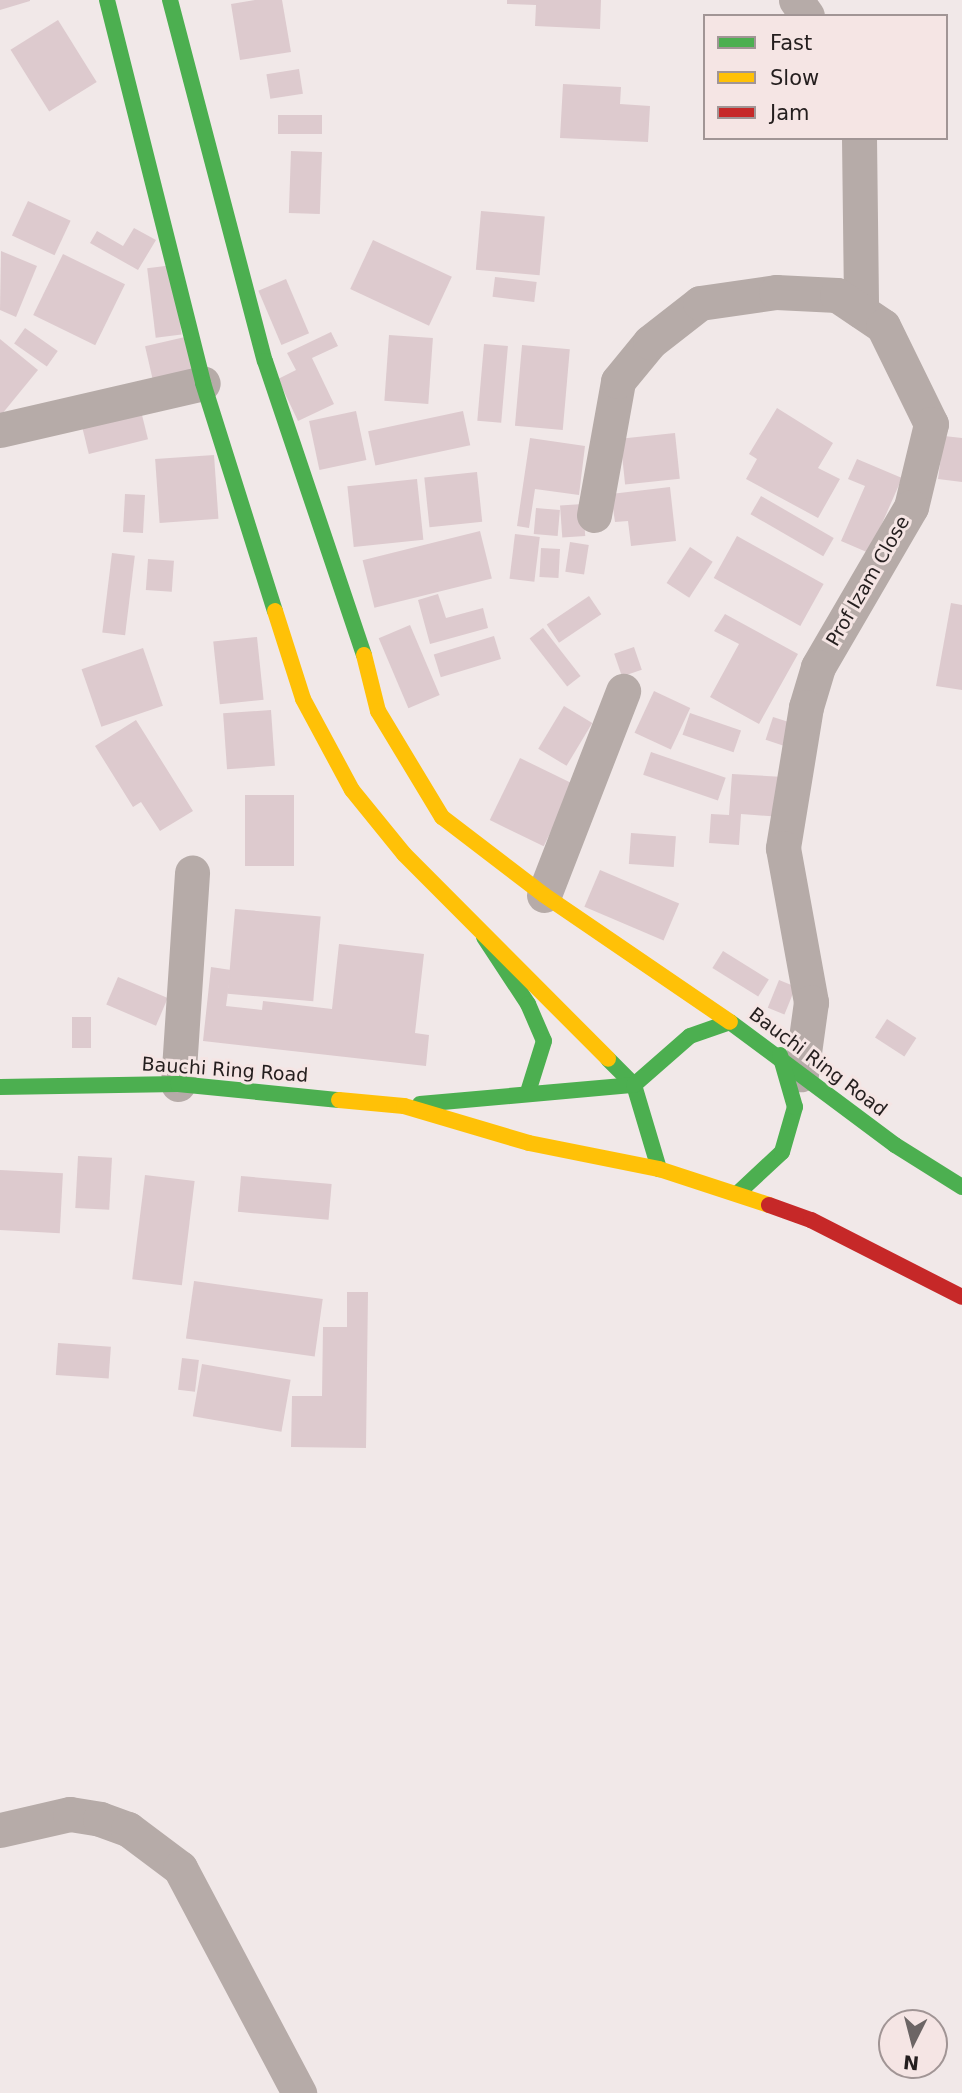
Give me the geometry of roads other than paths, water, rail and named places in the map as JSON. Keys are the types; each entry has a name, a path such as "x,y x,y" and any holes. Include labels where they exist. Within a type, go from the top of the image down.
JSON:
{"main road":[{"path":"107,0 204,383 303,699 352,790 404,854 634,1085 659,1169"},
{"path":"170,0 265,361 373,683 378,711 442,817 544,895 730,1022"},
{"path":"484,937 528,1004 544,1041 528,1092"},
{"name":"Bauchi Ring Road","path":"404,1106 528,1092 634,1085 690,1036 730,1022 895,1145 962,1187"},
{"path":"738,1193 782,1152 795,1107 790,1065"},
{"name":"Bauchi Ring Road","path":"0,1087 178,1084 404,1106 529,1143 659,1169 738,1193 811,1220 962,1297"}],"street":[{"path":"859,140 861,312"},
{"name":"Prof Izam Close","path":"594,515 618,381 650,342 700,303 776,292 837,295 883,326 931,424 911,507 818,667 806,707 783,848 811,1002 790,1065"},
{"path":"0,430 204,383"},
{"path":"544,895 623,691"},
{"path":"178,1084 192,872"},
{"path":"0,1830 70,1814 100,1819 128,1829 180,1868 299,2093"}]}
